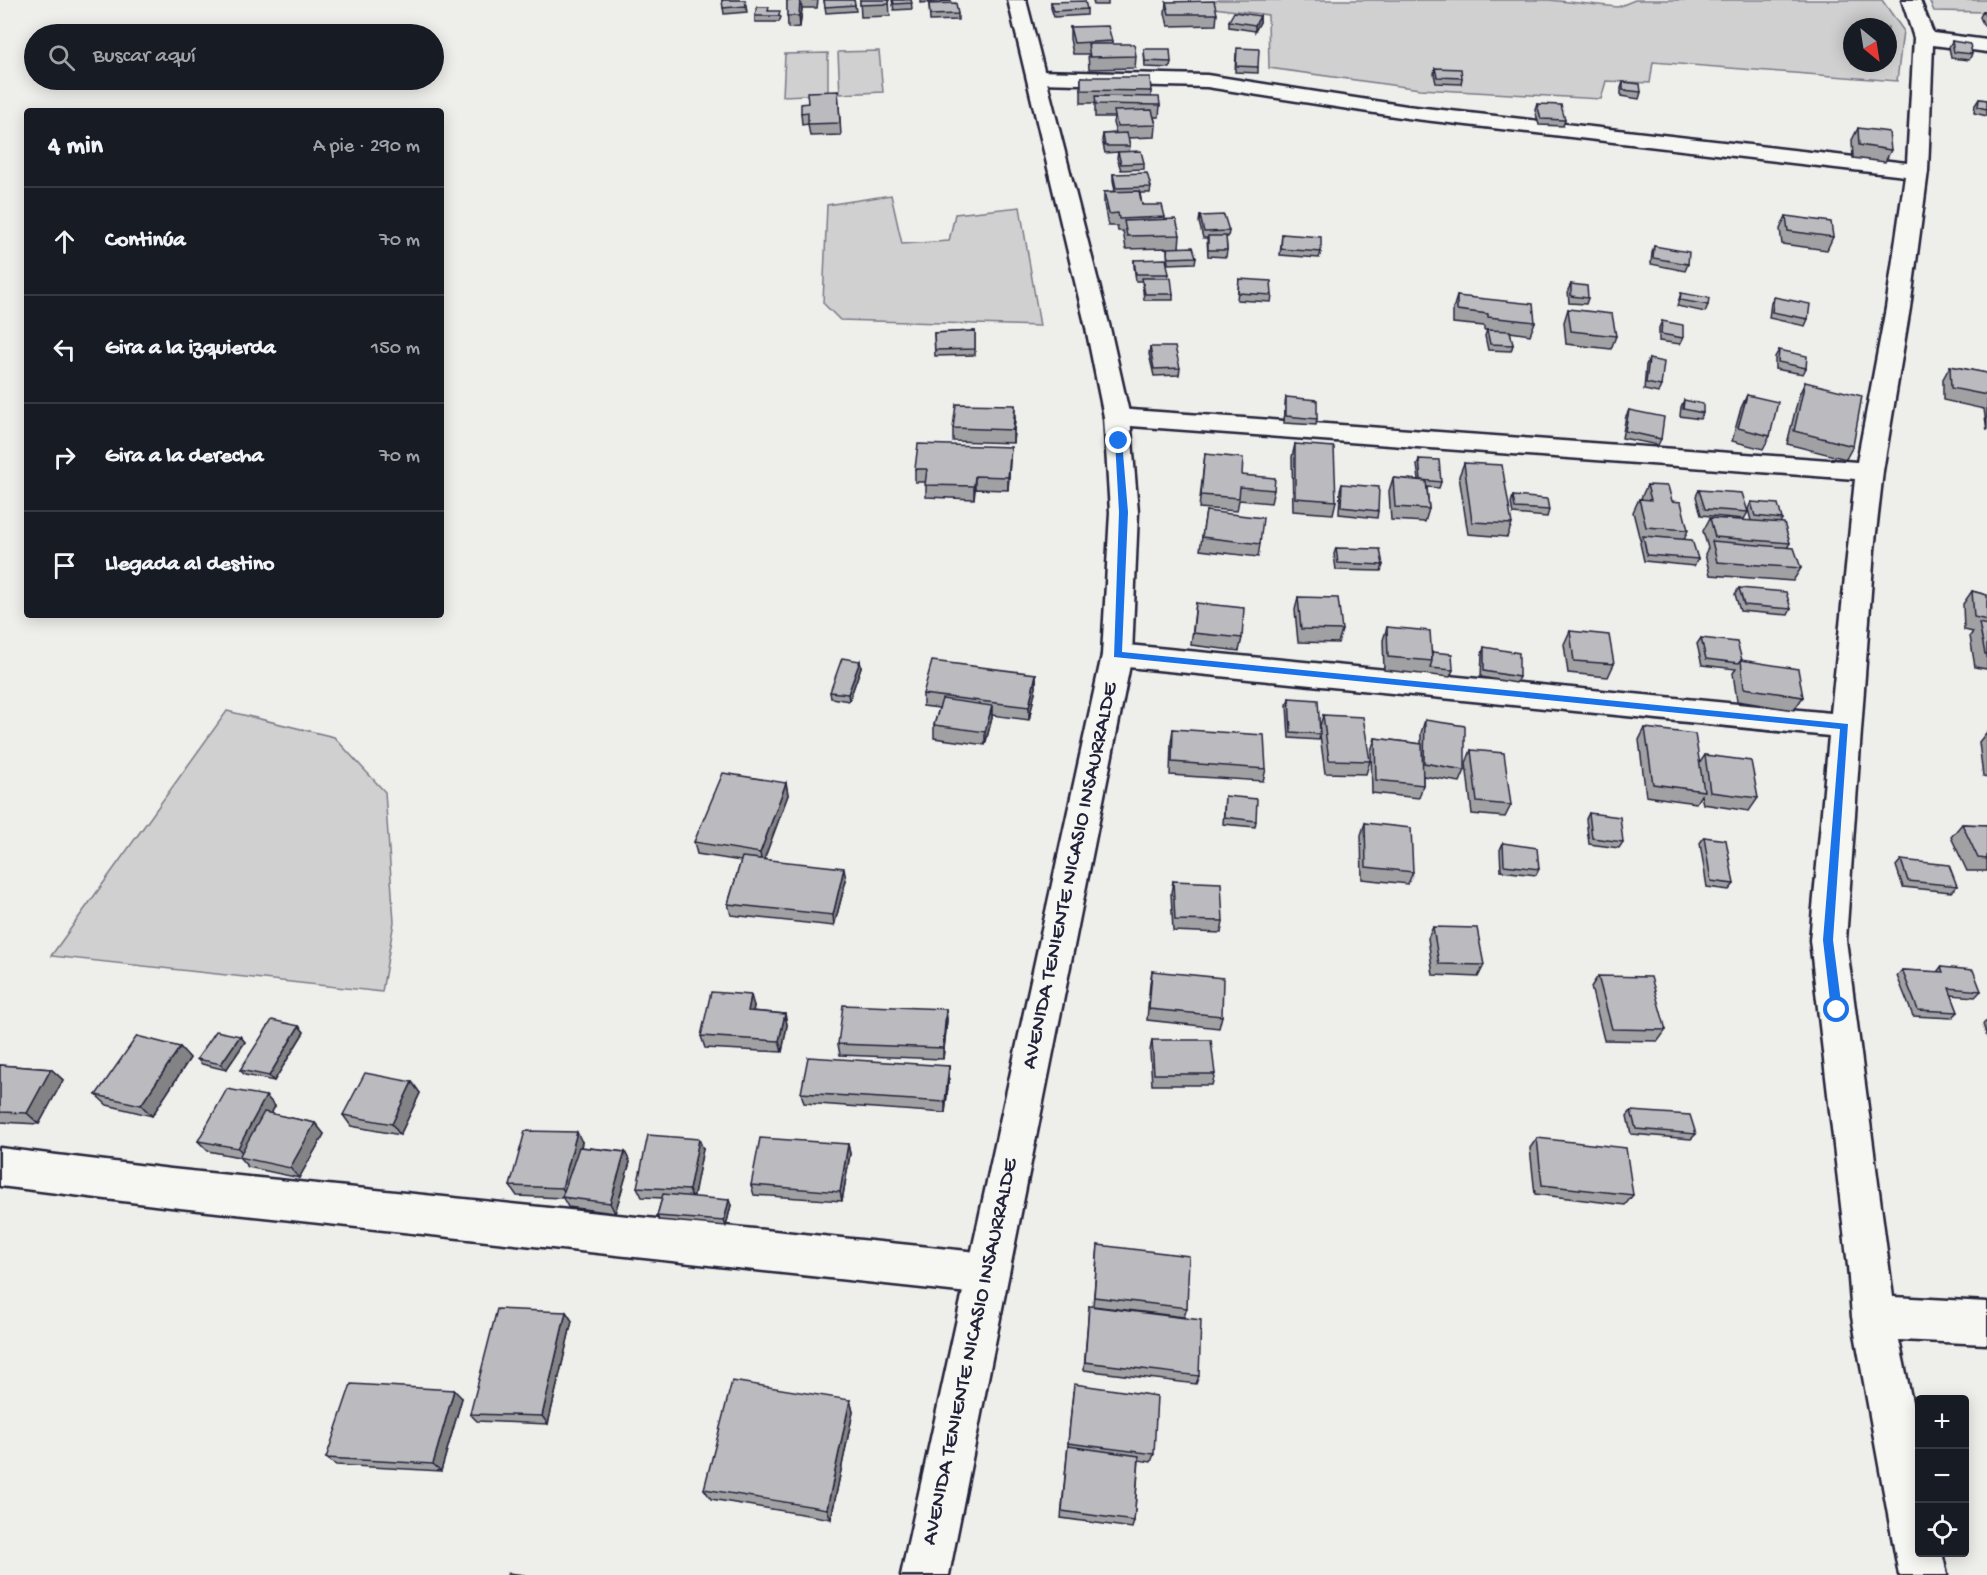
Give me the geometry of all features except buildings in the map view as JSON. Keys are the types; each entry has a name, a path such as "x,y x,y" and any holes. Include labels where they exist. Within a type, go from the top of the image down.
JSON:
{"street":[{"name":"AVENIDA TENIENTE NICASIO INSAURRALDE","path":"925,1575 1117,655 1124,512 1117,417 1098,328 1017,0"},
{"path":"1911,0 1924,38 1917,171 1898,308 1869,471 1860,550 1828,940 1869,1266 1873,1317 1923,1575"},
{"path":"1924,38 1987,46"},
{"path":"1036,77 1207,81 1407,112 1917,171"},
{"path":"1117,417 1869,471"},
{"path":"1117,655 1845,726"},
{"path":"0,1167 171,1188 987,1274"},
{"path":"1873,1317 1987,1323"}],"shaded area":[{"path":"1219,0 1549,0 1618,7 1635,0 1882,0 1895,18 1843,18 1843,72 1897,72 1897,21 1903,30 1897,81 1653,62 1650,83 1606,81 1601,99 1420,89 1269,68 1268,15 1198,6"},
{"path":"1929,0 1987,0 1987,12 1934,11"},
{"path":"879,51 883,92 840,94 838,52"},
{"path":"828,53 828,94 783,96 785,54"},
{"path":"891,195 902,244 949,241 955,214 1020,207 1040,326 840,320 823,303 827,205"},
{"path":"227,711 334,737 385,792 394,922 382,992 51,956"}],"route":[{"path":"1119,441 1124,512 1117,655 1845,726 1828,940 1837,1010"}]}
